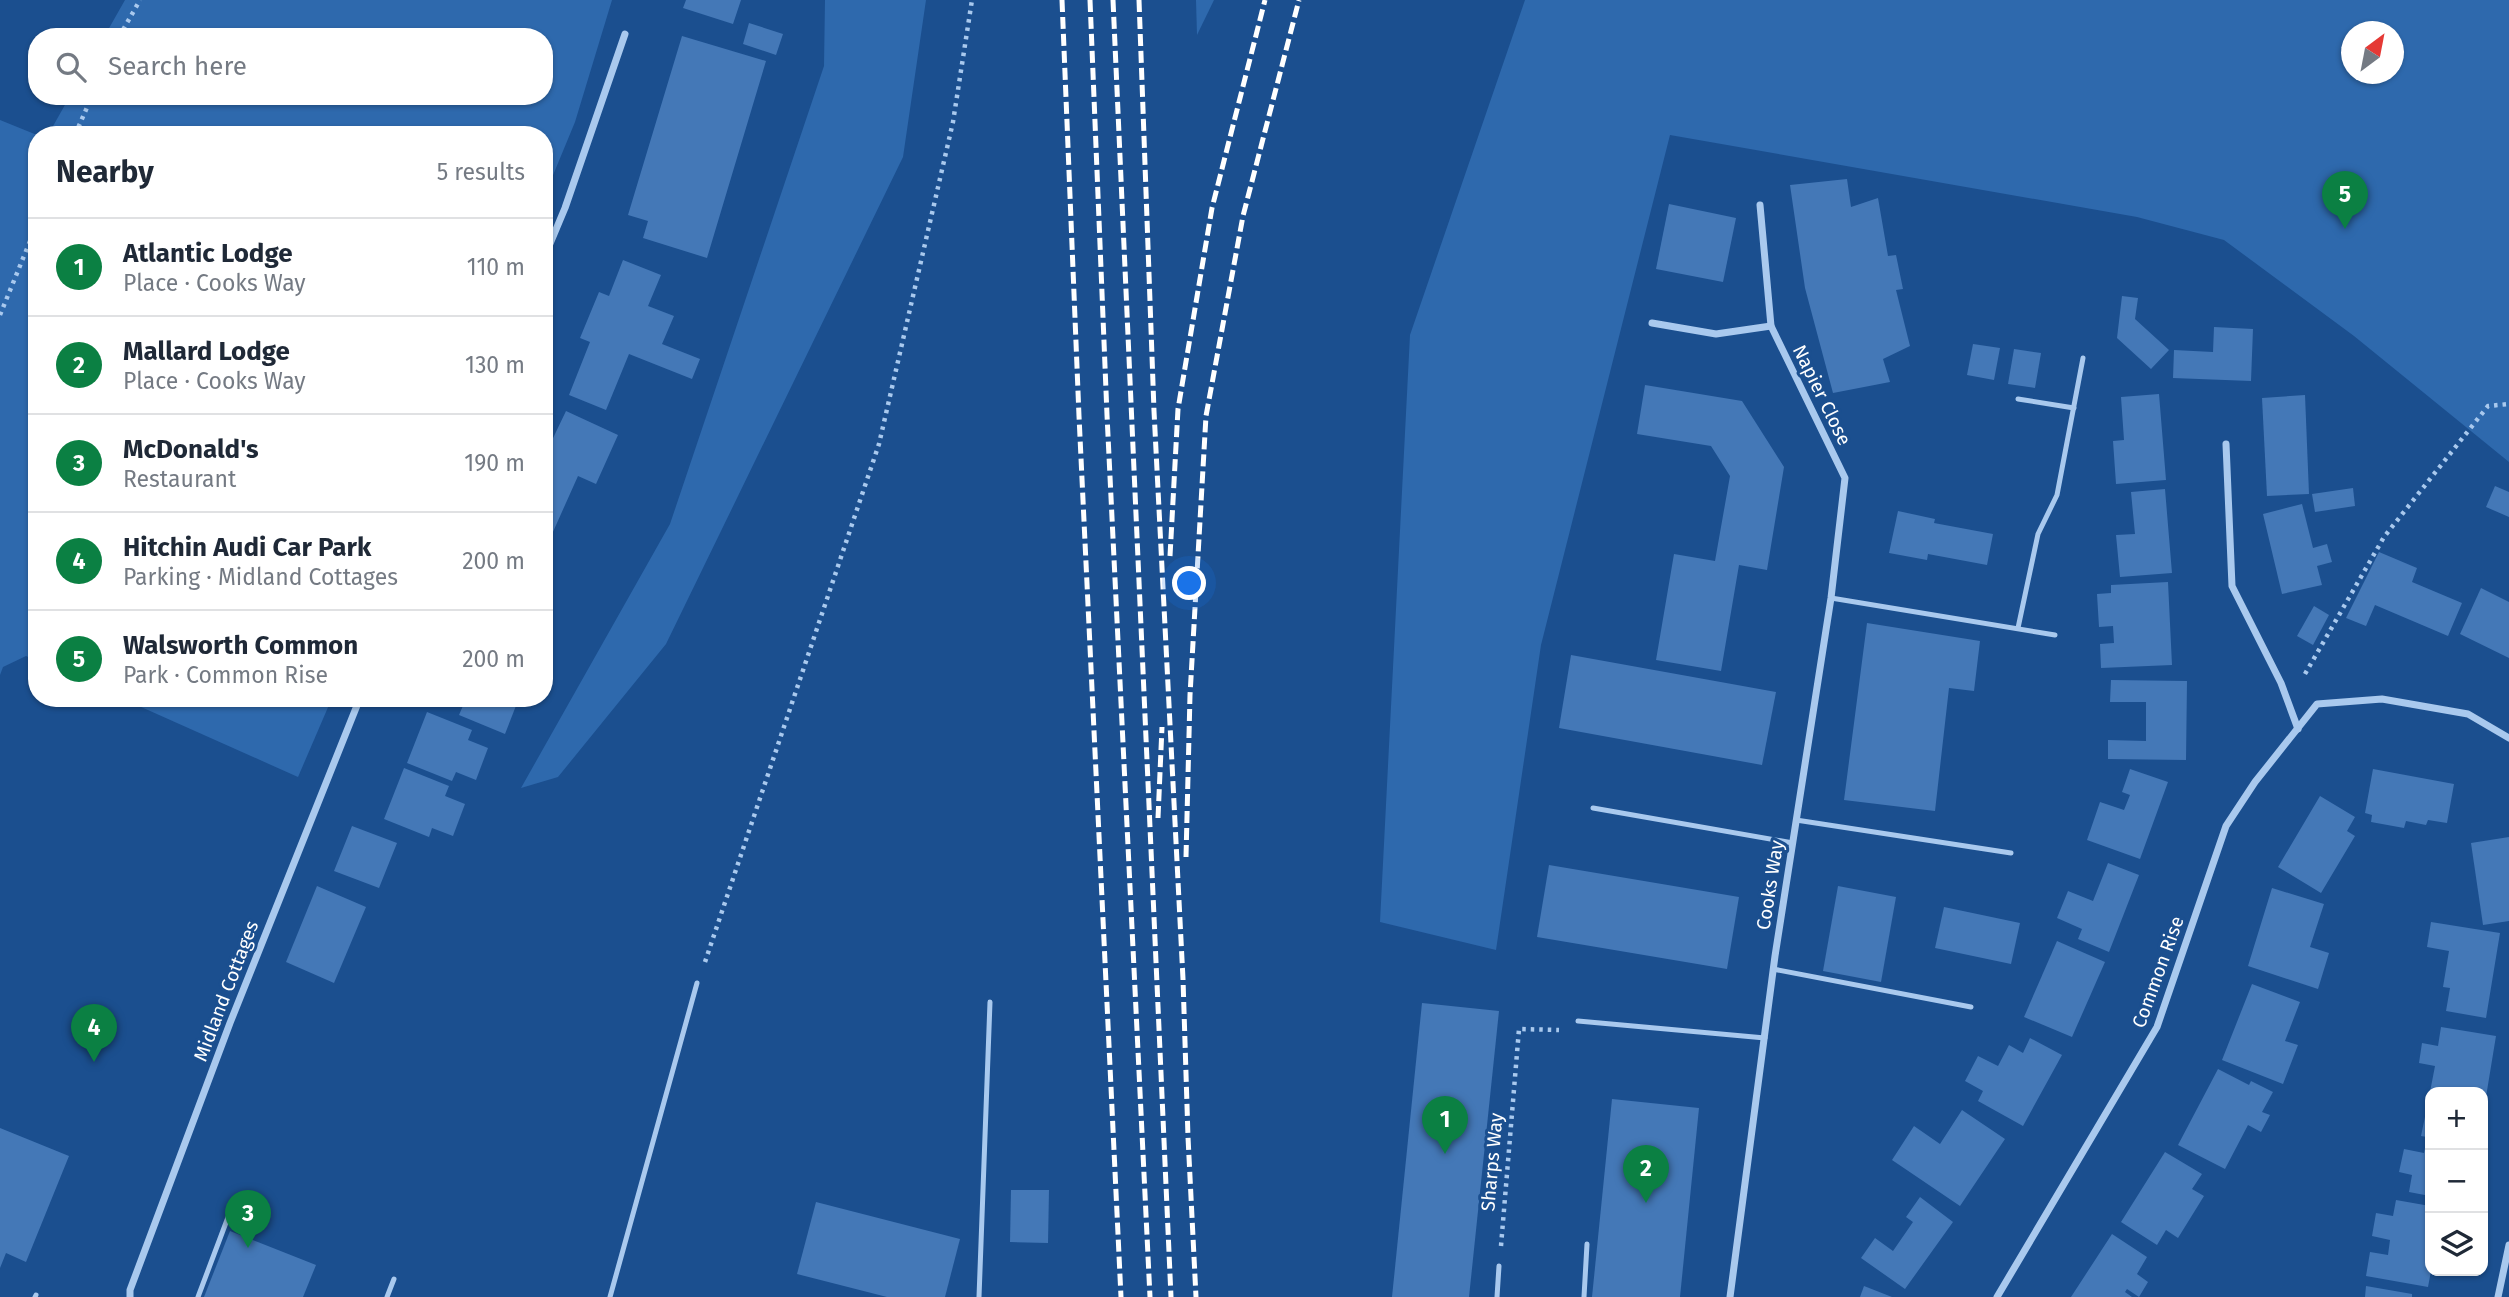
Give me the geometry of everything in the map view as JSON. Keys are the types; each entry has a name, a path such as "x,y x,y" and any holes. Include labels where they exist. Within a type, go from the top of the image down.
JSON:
{"street":[{"path":"553,237 625,34"},
{"name":"Napier Close","path":"1760,205 1771,326 1845,478"},
{"path":"1652,323 1716,334 1771,326"},
{"path":"2225,444 2232,586 2281,684 2298,729"},
{"name":"Cooks Way","path":"1730,1297 1773,969 1831,598 1845,478"},
{"path":"2317,704 2382,699 2468,713 2509,738"},
{"name":"Common Rise","path":"1997,1297 2157,1027 2226,827 2255,782 2317,704"},
{"name":"Midland Cottages","path":"130,1297 130,1290 230,1023 356,707"},
{"path":"2498,1297 2509,1245"}],"lane":[{"path":"2018,628 2038,534 2057,495 2083,358"},
{"path":"2018,399 2074,408"},
{"path":"1831,598 2055,635"},
{"path":"1593,808 1793,843"},
{"path":"1796,820 2011,853"},
{"path":"1773,969 1971,1007"},
{"path":"610,1297 697,983"},
{"path":"979,1297 990,1002"},
{"path":"1578,1021 1765,1038"},
{"path":"198,1297 233,1204"},
{"path":"1584,1297 1587,1244"},
{"path":"1497,1297 1499,1266"},
{"path":"387,1297 394,1279"}],"path":[{"path":"124,28 140,0"},
{"path":"697,983 879,444 953,122 972,0"},
{"path":"79,126 88,105"},
{"path":"0,315 28,246"},
{"path":"2317,704 2304,673 2385,537 2488,406 2509,404"},
{"name":"Sharps Way","path":"1499,1266 1519,1029 1565,1030 1578,1021"}],"shaded area":[{"path":"125,0 612,0 575,122 553,175 553,126 53,126 65,105 553,105 553,28 109,28"},
{"path":"825,0 926,0 903,157 666,644 558,777 521,788 670,524 824,66"},
{"path":"1196,0 1214,0 1197,35"},
{"path":"1525,0 2509,0 2509,462 2354,336 2224,240 2137,217 1670,135 1541,645 1496,950 1380,922 1410,335"},
{"path":"0,120 28,131 28,657 3,667 0,675"},
{"path":"141,707 328,707 298,777"}],"building":[{"path":"686,0 741,0 733,24 683,8"},
{"path":"749,23 783,34 776,55 743,44"},
{"path":"682,36 766,61 707,258 643,238 648,221 628,215"},
{"path":"1847,179 1851,207 1878,198 1888,256 1896,255 1903,289 1896,290 1910,346 1883,359 1890,382 1833,393 1805,288 1790,185"},
{"path":"1669,204 1736,218 1723,282 1656,269"},
{"path":"623,260 661,275 648,306 674,316 662,344 700,359 692,379 629,354 606,410 569,395 590,342 580,338 599,292 609,296"},
{"path":"2122,296 2138,298 2135,319 2169,350 2151,369 2117,338"},
{"path":"2214,327 2253,329 2251,381 2173,378 2174,350 2213,352"},
{"path":"1973,344 2000,348 1994,380 1967,375"},
{"path":"2014,349 2041,353 2035,388 2008,384"},
{"path":"1645,385 1742,401 1784,467 1767,570 1739,565 1721,671 1656,660 1674,554 1715,561 1730,476 1711,446 1637,434"},
{"path":"2159,394 2166,480 2116,484 2113,441 2124,440 2121,397"},
{"path":"2305,395 2309,494 2267,496 2262,398"},
{"path":"566,411 618,435 596,484 578,476 553,532 553,438"},
{"path":"2495,486 2509,492 2509,517 2486,507"},
{"path":"2353,488 2355,506 2315,512 2312,494"},
{"path":"2165,489 2172,573 2120,577 2116,535 2135,534 2131,492"},
{"path":"2302,504 2313,548 2327,544 2332,562 2317,566 2322,585 2282,594 2263,514"},
{"path":"1898,511 1935,519 1934,523 1993,534 1987,565 1928,554 1927,560 1889,553"},
{"path":"2379,552 2417,568 2412,582 2462,603 2448,636 2375,605 2366,626 2346,618"},
{"path":"2168,582 2172,665 2101,668 2100,644 2114,643 2113,626 2099,627 2097,594 2111,593 2111,585"},
{"path":"2481,588 2509,602 2509,658 2460,634"},
{"path":"2314,606 2329,615 2313,645 2297,636"},
{"path":"1867,623 1980,641 1974,691 1949,688 1935,811 1844,800"},
{"path":"1571,655 1776,692 1762,765 1559,728"},
{"path":"2111,680 2187,681 2186,760 2108,759 2108,740 2146,741 2146,702 2110,702"},
{"path":"462,707 516,707 505,734 459,715"},
{"path":"427,712 472,730 468,740 488,748 476,780 456,772 452,781 407,763"},
{"path":"404,768 449,786 445,796 465,804 453,836 432,828 429,837 384,819"},
{"path":"2130,769 2168,782 2140,859 2087,840 2100,802 2124,810 2130,795 2122,792"},
{"path":"2373,769 2454,784 2447,823 2428,820 2426,825 2406,821 2404,828 2371,822 2372,815 2365,813"},
{"path":"2320,796 2355,817 2347,831 2355,836 2321,893 2278,867"},
{"path":"352,826 397,843 379,888 334,871"},
{"path":"2509,837 2509,921 2483,925 2471,843"},
{"path":"2108,863 2139,875 2109,952 2078,939 2082,929 2057,918 2068,891 2093,901"},
{"path":"1549,865 1739,897 1727,969 1537,937"},
{"path":"317,886 366,907 334,983 286,962"},
{"path":"1838,886 1896,897 1881,982 1823,971"},
{"path":"2272,888 2324,904 2310,947 2329,953 2318,989 2248,966"},
{"path":"1944,907 2020,923 2011,964 1935,948"},
{"path":"2431,922 2500,933 2486,1018 2446,1011 2450,988 2443,987 2449,951 2427,947"},
{"path":"2057,941 2105,962 2072,1037 2024,1017"},
{"path":"2252,984 2300,1002 2285,1041 2298,1045 2283,1084 2222,1060"},
{"path":"1422,1003 1499,1011 1469,1297 1392,1297"},
{"path":"2441,1027 2496,1036 2488,1087 2431,1087 2435,1066 2419,1063 2422,1043 2438,1046"},
{"path":"2030,1038 2062,1055 2023,1126 1978,1101 1983,1091 1965,1081 1978,1056 1998,1066 2009,1045 2023,1053"},
{"path":"2218,1069 2249,1085 2251,1081 2273,1092 2262,1112 2270,1115 2261,1132 2248,1125 2225,1169 2178,1145"},
{"path":"1612,1099 1699,1108 1680,1297 1592,1297"},
{"path":"1962,1110 2005,1139 1960,1206 1892,1160 1914,1126 1940,1144"},
{"path":"2425,1117 2425,1137 2421,1136"},
{"path":"0,1128 69,1156 26,1262 6,1253 0,1268"},
{"path":"2425,1148 2425,1195 2409,1192 2412,1175 2399,1172 2404,1149 2424,1153"},
{"path":"2165,1152 2202,1174 2192,1189 2204,1196 2178,1238 2166,1230 2157,1245 2121,1222"},
{"path":"1011,1190 1049,1190 1048,1243 1010,1242"},
{"path":"1920,1197 1953,1222 1905,1289 1861,1258 1875,1238 1893,1251 1913,1222 1906,1217"},
{"path":"2396,1200 2425,1205 2425,1276 2430,1276 2428,1287 2366,1276 2370,1252 2388,1255 2390,1240 2372,1236 2376,1213 2393,1216"},
{"path":"816,1202 960,1239 945,1297 887,1297 797,1274"},
{"path":"230,1231 316,1265 303,1297 204,1297"},
{"path":"2112,1234 2147,1257 2137,1274 2148,1282 2139,1297 2127,1289 2125,1292 2132,1297 2071,1297"},
{"path":"1864,1286 1892,1297 1860,1297"},
{"path":"2366,1286 2412,1294 2412,1297 2365,1297"}],"railway":[{"path":"1062,0 1121,1297"},
{"path":"1090,0 1107,415 1150,1297"},
{"path":"1113,0 1171,1297"},
{"path":"1139,0 1154,411 1196,1297"},
{"path":"1170,556 1178,409 1212,208 1265,0"},
{"path":"1186,857 1190,695 1206,416 1243,216 1299,0"},
{"path":"1158,818 1162,727"}],"place":[{"name":"Walsworth Common","path":"2345,229"},
{"name":"Hitchin Audi Car Park","path":"94,1062"},
{"name":"Atlantic Lodge","path":"1445,1154"},
{"name":"Mallard Lodge","path":"1646,1203"},
{"name":"McDonald's","path":"248,1248"}]}
